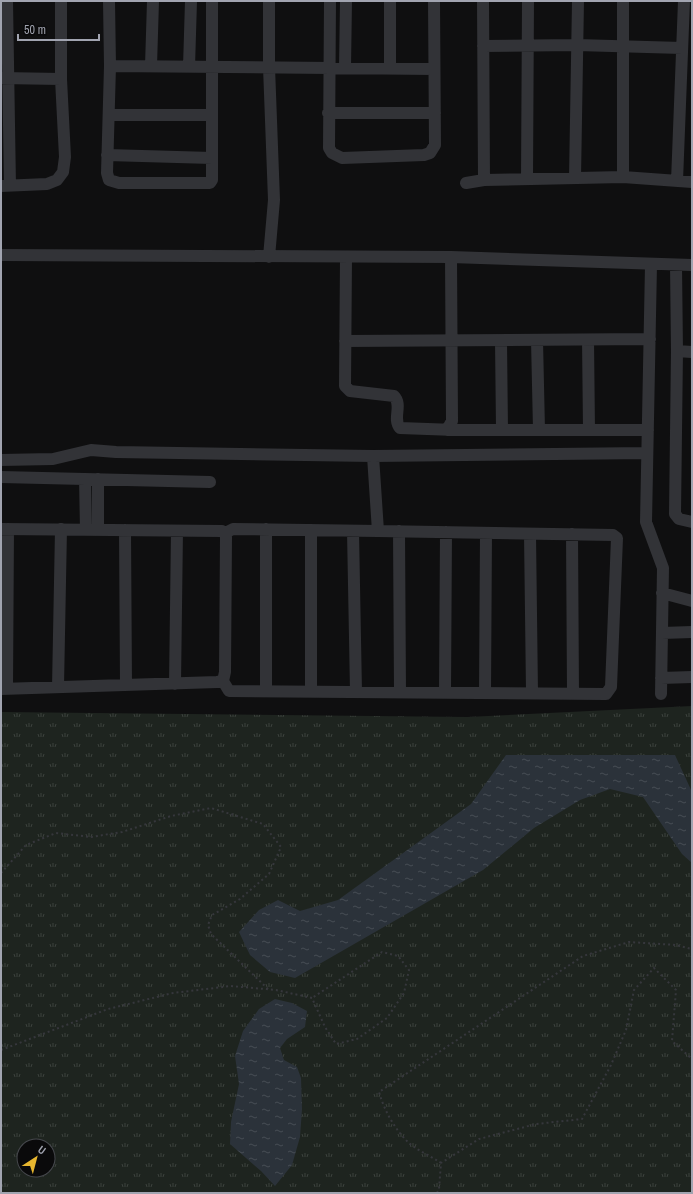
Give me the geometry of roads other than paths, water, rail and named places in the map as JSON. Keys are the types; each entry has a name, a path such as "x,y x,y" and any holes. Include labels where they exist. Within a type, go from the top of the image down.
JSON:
{"street":[{"path":"6,1 6,186 47,184 57,180 62,172 65,157 60,79 61,1"},
{"path":"109,1 110,66 107,173 109,180 119,182 210,182 212,180 212,1"},
{"path":"151,66 153,1"},
{"path":"189,67 191,1"},
{"path":"269,1 269,67 274,200 269,257"},
{"path":"330,1 328,68 329,148 332,153 342,158 424,156 430,153 436,145 434,1"},
{"path":"344,68 346,1"},
{"path":"390,1 390,68"},
{"path":"483,1 484,180"},
{"path":"526,179 528,1"},
{"path":"575,178 578,1"},
{"path":"623,1 623,177"},
{"path":"677,181 684,1"},
{"path":"483,46 577,45 682,48"},
{"path":"110,66 434,69"},
{"path":"5,78 60,79"},
{"path":"328,113 435,113"},
{"path":"109,115 211,115"},
{"path":"107,155 212,158"},
{"path":"466,183 484,180 623,177 692,182"},
{"path":"1,256 346,258 451,257 692,265"},
{"path":"447,430 452,421 451,257"},
{"path":"346,258 346,389 350,391 394,396 398,401 397,424 400,428 447,430 648,430"},
{"path":"651,264 646,522 663,568 661,694"},
{"path":"676,265 677,351 675,514 679,518 692,522"},
{"path":"345,341 452,342 650,339"},
{"path":"537,340 539,430"},
{"path":"588,340 589,430"},
{"path":"501,341 502,430"},
{"path":"677,351 692,352"},
{"path":"1,460 53,459 91,450 116,452 373,456 647,453"},
{"path":"373,456 378,531"},
{"path":"1,476 210,482"},
{"path":"85,479 92,530"},
{"path":"92,530 98,479"},
{"path":"223,681 175,684 4,688 5,529 177,530 222,531 225,533 233,529 266,529 613,535 617,538 610,687 606,694 229,691 223,681 225,672 225,533"},
{"path":"266,529 266,691"},
{"path":"58,687 61,530"},
{"path":"125,530 126,685"},
{"path":"175,684 177,530"},
{"path":"311,530 311,691"},
{"path":"353,531 356,692"},
{"path":"399,531 400,692"},
{"path":"445,692 446,532"},
{"path":"485,693 486,533"},
{"path":"530,534 532,693"},
{"path":"572,534 573,693"},
{"path":"662,593 692,601"},
{"path":"662,633 692,632"},
{"path":"661,678 692,677"}],"water":[{"path":"506,755 675,755 692,792 692,863 682,854 643,797 610,789 580,800 534,828 483,870 295,978 270,972 250,955 239,932 259,910 278,900 300,911 338,900 471,804"},
{"path":"275,999 292,1003 307,1011 305,1027 287,1039 280,1048 284,1060 297,1067 301,1078 302,1109 300,1137 292,1165 275,1186 261,1171 230,1144 231,1122 239,1084 235,1056 243,1031 259,1009"}]}
